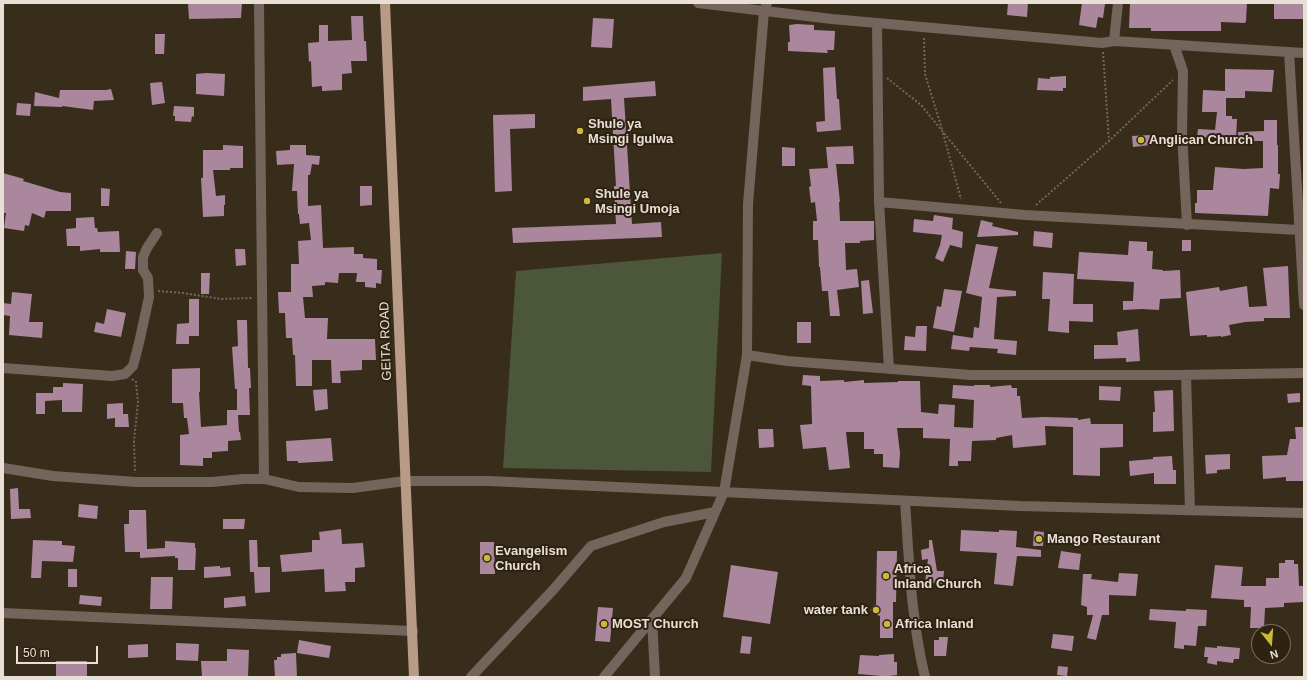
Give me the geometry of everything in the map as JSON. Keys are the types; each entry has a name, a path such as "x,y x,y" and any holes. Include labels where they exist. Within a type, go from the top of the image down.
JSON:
{"main road":[{"name":"GEITA ROAD","path":"385,3 414,677"}],"street":[{"path":"259,3 264,479"},
{"path":"698,3 766,7 832,19 1102,43 1114,41 1304,53"},
{"path":"1114,41 1118,3"},
{"path":"604,677 686,578 724,492 747,355 748,204 766,7"},
{"path":"877,23 879,202 889,369"},
{"path":"1174,45 1183,71 1182,133 1187,225"},
{"path":"1289,52 1304,306"},
{"path":"879,202 1025,215 1300,230"},
{"path":"3,368 112,376 125,374 133,366 140,343 148,304 148,278 143,270 143,257 147,248 158,233"},
{"path":"747,355 787,361 971,375 1186,375 1304,373"},
{"path":"1186,375 1190,510"},
{"path":"3,468 53,476 139,482 212,482 242,479 264,479 299,487 353,488 405,481 489,481 1020,506 1304,512"},
{"path":"905,501 910,572 919,655 925,677"},
{"path":"471,677 553,590 591,546 664,522 715,512"},
{"path":"3,613 413,631"},
{"path":"652,619 655,677"}],"path":[{"path":"924,27 925,74 964,209"},
{"path":"1102,43 1109,141"},
{"path":"877,70 921,105 1009,213"},
{"path":"1025,215 1109,141 1183,71"},
{"path":"149,290 183,292 222,299 262,298"},
{"path":"125,374 136,382 138,396 134,441 134,471 139,482"}],"green space":[{"path":"722,253 711,472 503,468 516,271"}],"building":[{"path":"188,3 242,3 241,18 189,19"},
{"path":"1008,3 1028,3 1027,17 1007,15"},
{"path":"1082,3 1105,4 1103,18 1098,17 1096,28 1079,25"},
{"path":"1130,3 1247,3 1246,21 1245,23 1221,22 1221,31 1151,31 1151,28 1129,28"},
{"path":"1274,3 1304,3 1304,19 1274,19"},
{"path":"351,16 363,16 364,41 366,41 367,61 351,61 352,73 342,74 342,90 322,91 322,86 312,87 311,61 309,62 308,43 319,42 319,25 328,25 328,41 352,40"},
{"path":"593,18 614,19 612,48 591,47"},
{"path":"789,25 814,25 814,30 835,31 834,50 827,50 828,53 788,51 788,42 790,42"},
{"path":"155,34 165,34 164,54 155,54"},
{"path":"835,67 841,130 817,132 816,122 825,121 823,68"},
{"path":"1225,69 1274,70 1272,92 1245,91 1245,98 1226,98 1226,116 1232,116 1232,119 1237,119 1236,139 1197,137 1198,129 1215,130 1217,112 1202,112 1203,90 1225,91"},
{"path":"196,74 225,74 224,96 196,94"},
{"path":"1066,76 1066,88 1063,88 1063,91 1037,90 1038,78 1050,79 1050,77"},
{"path":"655,81 656,96 624,98 632,224 661,222 662,237 513,243 512,228 616,224 614,186 616,186 611,99 583,101 583,87"},
{"path":"162,82 165,103 152,105 150,83"},
{"path":"111,89 114,100 94,101 93,110 62,106 34,106 35,92 59,98 60,90"},
{"path":"17,103 31,104 30,116 16,115"},
{"path":"174,106 194,107 194,117 192,116 191,122 175,121 175,116 173,116"},
{"path":"535,114 535,128 510,129 512,191 495,192 493,115"},
{"path":"1264,120 1277,120 1278,174 1280,174 1279,189 1270,188 1268,216 1195,213 1197,190 1213,190 1215,167 1243,169 1263,168 1263,141 1238,141 1238,132 1264,131"},
{"name":"Anglican Church","path":"1150,135 1151,145 1133,147 1132,136"},
{"path":"223,145 243,146 243,168 213,170 216,196 225,195 224,216 203,217 201,178 203,178 203,150 223,150"},
{"path":"290,145 306,145 306,155 320,156 319,165 312,164 310,175 308,175 308,206 321,205 323,248 354,247 354,254 363,254 363,258 377,259 377,270 382,270 381,284 376,283 376,288 365,287 365,282 356,282 357,273 339,273 338,283 325,282 325,285 312,286 313,297 303,297 305,318 328,318 327,339 375,339 376,360 362,360 362,370 340,371 341,383 332,383 331,360 312,360 312,386 296,386 295,355 293,355 292,338 286,338 285,313 279,313 278,292 291,292 291,264 299,264 298,241 311,240 309,223 300,224 297,191 292,191 294,164 277,165 276,151 290,150"},
{"path":"853,146 854,164 836,164 840,202 840,221 874,221 874,240 860,241 860,243 845,243 846,270 857,269 859,287 837,290 840,316 830,316 828,291 822,291 818,240 813,240 813,221 817,221 815,202 811,203 809,169 828,168 826,147"},
{"path":"782,147 795,148 795,166 782,166"},
{"path":"3,173 24,179 23,181 60,192 71,193 71,211 46,211 44,218 32,213 29,226 25,225 24,231 4,228 6,213 3,213"},
{"path":"360,186 372,186 372,205 360,206"},
{"path":"101,188 110,189 109,206 101,206"},
{"path":"934,215 953,218 952,229 963,232 962,248 950,245 943,262 935,258 942,235 913,232 914,219 933,221"},
{"path":"94,217 95,228 97,228 98,232 119,231 120,252 100,252 100,249 80,251 80,246 67,246 66,229 76,228 76,218"},
{"path":"981,220 993,223 992,226 1018,232 1018,235 977,237"},
{"path":"1034,231 1053,233 1052,248 1033,246"},
{"path":"1182,240 1191,240 1191,251 1182,251"},
{"path":"1129,241 1147,242 1147,251 1153,251 1152,269 1163,271 1180,270 1181,298 1160,299 1159,310 1123,310 1123,301 1133,301 1134,282 1077,279 1079,252 1128,255"},
{"path":"976,244 998,247 989,288 1016,291 1016,296 997,297 994,339 1017,341 1016,355 997,353 998,349 970,347 969,351 951,349 953,335 973,338 974,327 979,328 982,297 966,293"},
{"path":"235,249 245,249 246,265 236,266"},
{"path":"126,251 136,252 135,269 125,269"},
{"path":"1288,266 1290,318 1264,318 1264,321 1229,325 1231,335 1221,337 1207,337 1207,335 1190,336 1186,292 1219,287 1220,291 1247,286 1249,307 1267,306 1263,268"},
{"path":"1043,272 1074,274 1073,304 1093,304 1093,322 1069,321 1069,333 1048,331 1050,299 1042,299"},
{"path":"201,273 210,273 209,294 201,294"},
{"path":"869,280 873,313 863,314 861,281"},
{"path":"944,289 962,291 954,332 933,328 937,306 941,307"},
{"path":"12,292 32,294 29,322 43,322 42,338 9,335 10,316 3,315 3,303 11,304"},
{"path":"189,299 199,299 199,336 189,336 189,344 176,344 177,324 189,323"},
{"path":"107,309 126,313 121,337 94,332 96,322 104,324"},
{"path":"237,320 247,320 248,368 250,368 251,388 249,388 250,415 238,415 241,440 228,441 228,451 212,452 212,458 203,458 203,466 180,465 180,435 189,434 187,418 184,418 183,403 172,403 172,369 200,368 199,392 201,427 227,425 227,410 237,410 237,389 235,389 232,347 238,346"},
{"path":"797,322 811,322 811,343 797,343"},
{"path":"916,326 927,326 926,351 904,350 905,336 915,337"},
{"path":"1138,329 1140,361 1126,362 1126,358 1094,359 1094,345 1118,345 1117,332"},
{"path":"803,375 820,376 820,381 844,380 844,382 864,380 864,383 920,381 921,412 938,414 939,404 955,405 954,427 973,428 974,400 952,398 953,385 990,385 990,387 1011,385 1012,388 1017,388 1017,396 1020,396 1022,418 1078,418 1078,420 1090,418 1091,424 1123,424 1123,447 1100,448 1100,476 1073,475 1073,427 1045,426 1046,445 1013,448 1012,435 996,438 996,440 972,441 971,461 958,461 958,466 949,466 950,439 923,438 923,428 897,428 900,453 899,468 883,467 883,454 874,454 874,449 864,449 864,432 846,432 850,468 829,470 826,447 803,449 800,425 812,424 811,386 802,385"},
{"path":"63,383 83,384 82,412 62,412 62,400 45,401 45,414 36,414 36,393 53,393 53,387 63,387"},
{"path":"1099,386 1121,387 1120,401 1099,400"},
{"path":"327,389 328,409 315,411 313,390"},
{"path":"1173,390 1174,431 1153,432 1153,412 1155,412 1154,391"},
{"path":"1300,393 1300,402 1288,403 1287,394"},
{"path":"123,403 123,414 128,414 129,427 115,427 115,418 107,419 107,404"},
{"path":"1295,427 1304,427 1304,481 1286,481 1286,477 1263,479 1262,456 1287,455 1290,439 1296,439"},
{"path":"758,429 773,429 774,447 759,448"},
{"path":"331,438 333,461 298,463 298,461 287,461 286,441"},
{"path":"1230,454 1230,469 1217,470 1217,473 1206,474 1205,455"},
{"path":"1172,456 1173,470 1176,470 1176,484 1154,484 1154,473 1130,476 1129,461 1153,459 1153,457"},
{"path":"18,488 19,509 30,509 31,518 11,519 10,489"},
{"path":"79,504 98,506 97,519 78,517"},
{"path":"129,510 146,510 147,549 165,548 165,541 195,543 195,570 178,570 178,558 175,558 175,556 140,558 140,552 125,552 124,524 129,524"},
{"path":"223,519 245,519 244,529 223,529"},
{"path":"341,529 342,544 363,543 365,567 355,568 355,582 345,582 346,591 325,592 324,569 282,572 280,555 312,552 312,540 320,540 319,532"},
{"path":"961,530 999,532 999,530 1017,531 1016,547 1041,550 1041,557 1017,556 1013,586 994,584 997,553 960,551"},
{"name":"Mango Restaurant","path":"1034,531 1044,532 1043,546 1033,546"},
{"path":"33,540 62,541 62,545 75,546 73,562 42,561 41,578 31,578"},
{"path":"249,540 257,540 258,567 270,567 270,592 255,593 254,572 250,572"},
{"path":"929,540 932,540 937,571 944,571 943,584 925,582 928,559 922,560 921,550 929,548"},
{"name":"Evangelism Church","path":"480,542 494,542 495,574 480,574"},
{"name":"Africa Inland Church","path":"877,551 897,551 896,602 893,602 893,638 880,638 880,616 873,613 871,610 873,606 876,605"},
{"path":"1061,551 1081,554 1079,570 1058,568"},
{"path":"1285,560 1294,560 1294,564 1298,564 1299,586 1303,586 1303,602 1284,603 1284,607 1265,608 1264,624 1251,624 1250,628 1251,607 1244,607 1244,600 1211,598 1215,565 1243,567 1241,586 1266,586 1266,578 1279,578 1279,563 1285,563"},
{"path":"731,565 778,572 770,624 723,617"},
{"path":"220,566 220,568 230,567 231,576 204,578 204,567"},
{"path":"68,569 77,569 77,587 68,587"},
{"path":"1119,573 1138,574 1136,596 1109,595 1109,615 1102,615 1096,640 1087,638 1093,615 1087,615 1087,607 1081,605 1083,574 1092,574 1091,579 1118,582"},
{"path":"151,577 173,577 172,609 150,609"},
{"path":"80,595 102,597 101,606 79,604"},
{"path":"245,596 246,606 224,608 224,598"},
{"name":"MOST Church","path":"598,607 613,608 610,642 595,641"},
{"path":"1150,609 1186,611 1186,609 1207,610 1206,626 1198,626 1196,646 1184,645 1184,649 1174,648 1176,622 1149,620"},
{"path":"1053,634 1074,636 1072,651 1051,648"},
{"path":"742,636 752,637 750,654 740,653"},
{"path":"939,637 948,637 946,656 934,656 934,640 939,640"},
{"path":"299,640 331,646 329,658 297,653"},
{"path":"176,643 199,644 198,661 176,660"},
{"path":"148,644 148,657 128,658 128,645"},
{"path":"1217,646 1240,648 1239,659 1234,659 1233,663 1217,661 1217,665 1207,663 1208,657 1204,657 1205,647 1217,648"},
{"path":"227,649 249,650 248,677 202,677 201,661 227,661"},
{"path":"296,653 297,677 275,677 274,660 277,660 277,657 281,657 281,654"},
{"path":"894,654 894,662 897,662 897,675 881,677 858,674 860,655 879,656"},
{"path":"56,661 87,661 87,677 56,677"},
{"path":"1058,666 1068,667 1067,676 1057,675"}],"place":[{"name":"Shule ya Msingi Igulwa","path":"580,131"},
{"name":"Anglican Church","path":"1141,140"},
{"name":"Shule ya Msingi Umoja","path":"587,201"},
{"name":"Mango Restaurant","path":"1039,539"},
{"name":"Evangelism Church","path":"487,558"},
{"name":"Africa Inland Church","path":"886,576"},
{"name":"water tank","path":"876,610"},
{"name":"MOST Church","path":"604,624"},
{"name":"Africa Inland","path":"887,624"}]}
